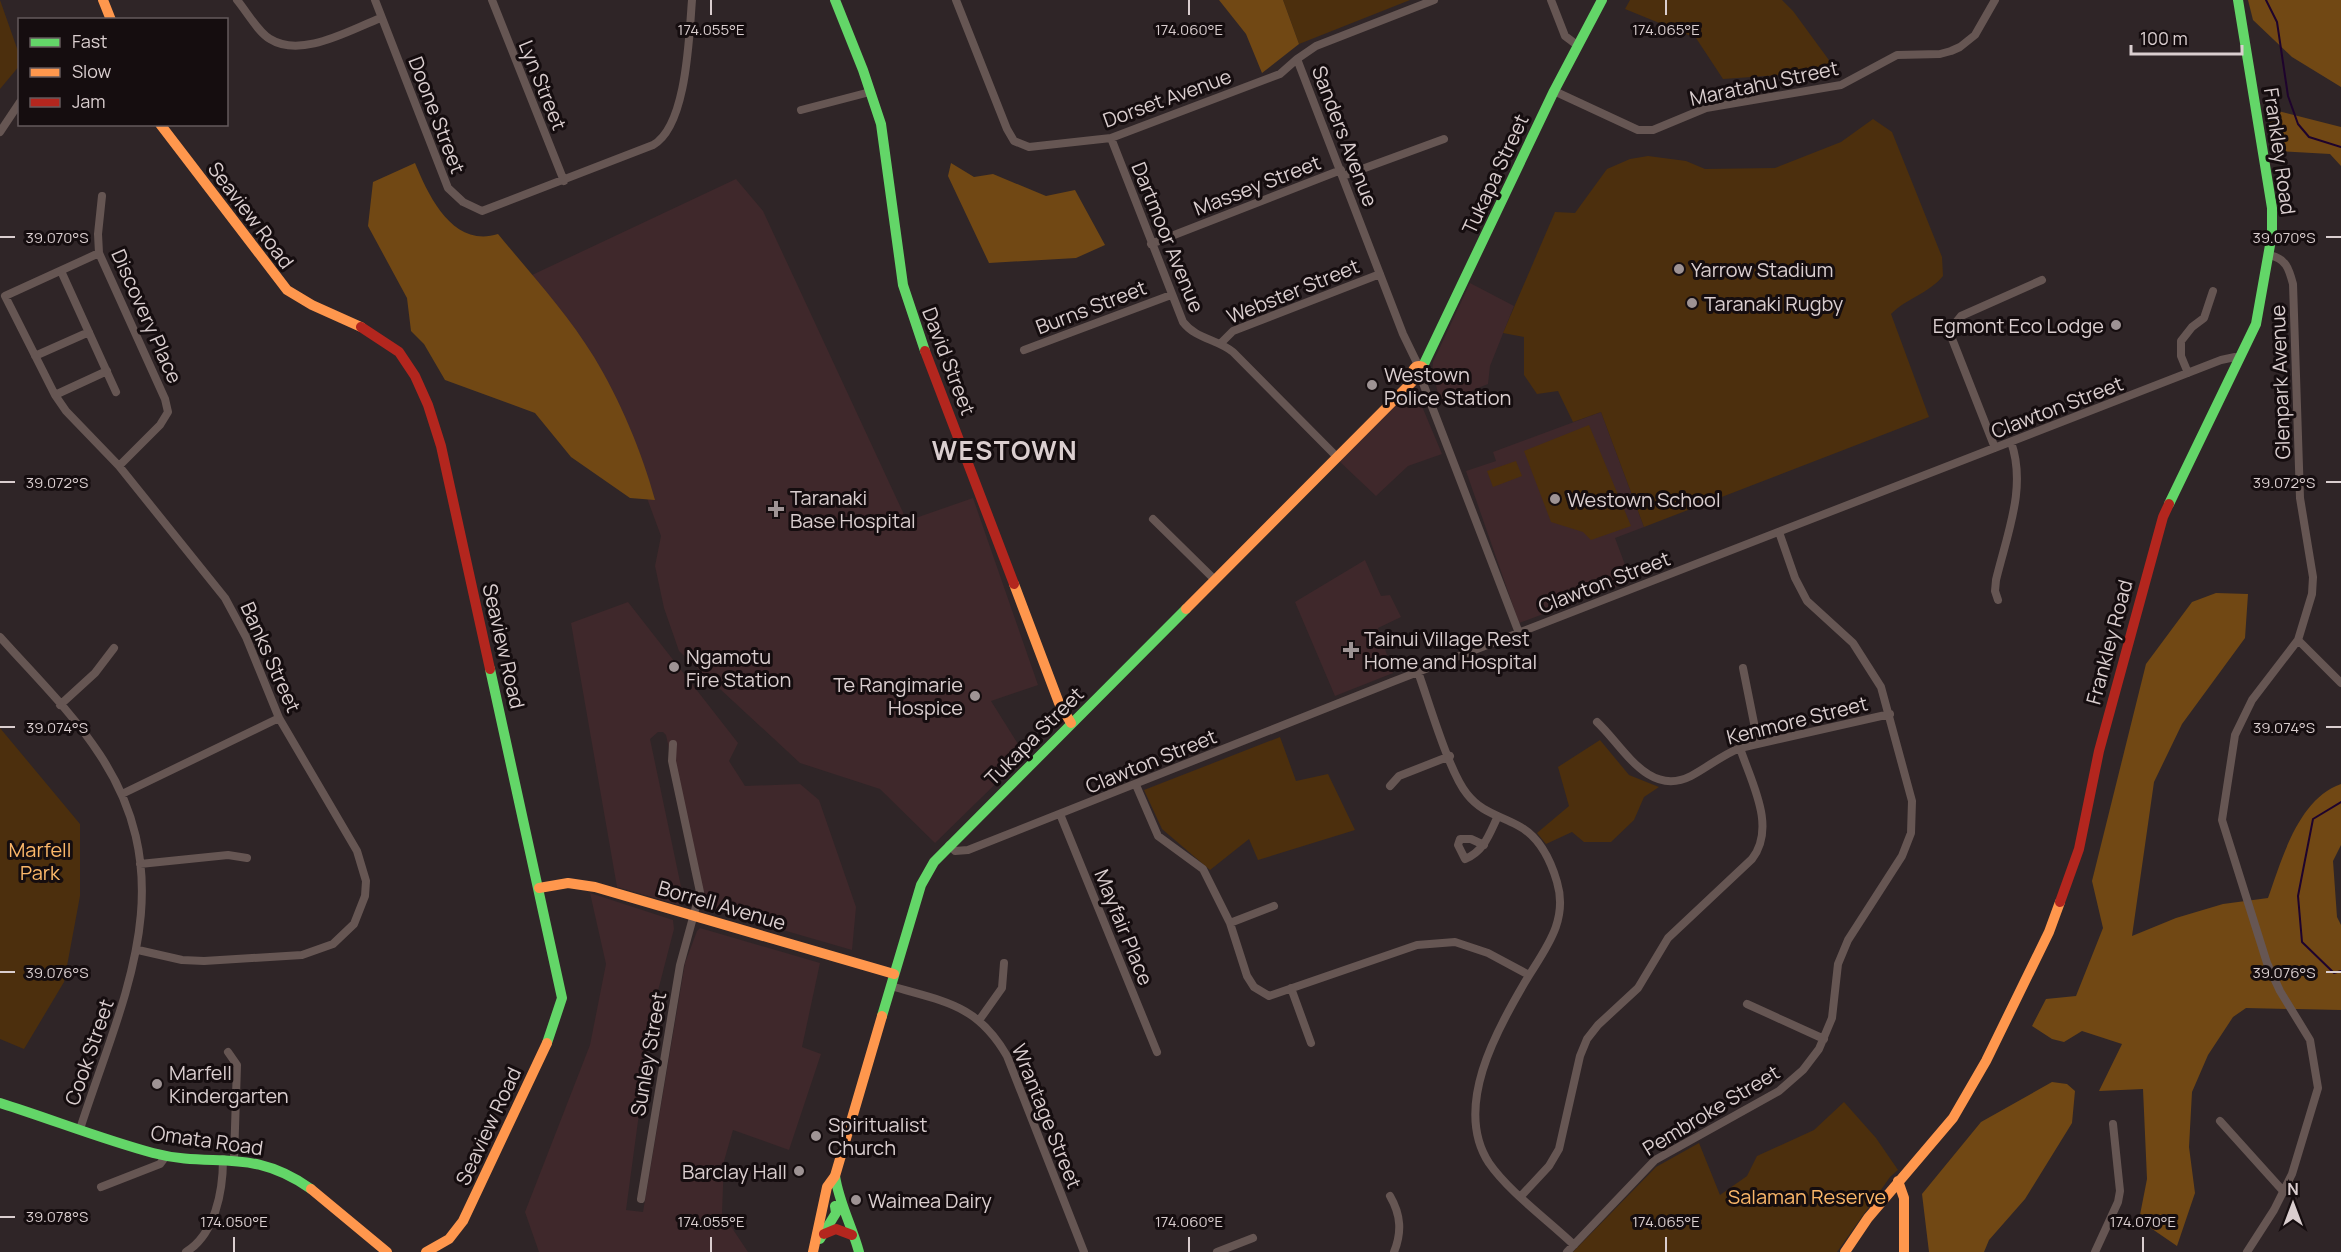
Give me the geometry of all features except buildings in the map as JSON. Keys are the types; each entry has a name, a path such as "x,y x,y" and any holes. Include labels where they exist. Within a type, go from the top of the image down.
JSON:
{"street":[{"path":"103,0 110,18"},
{"path":"237,0 269,39 283,44 301,46 315,43 381,18"},
{"name":"Doone Street","path":"375,0 445,182 457,197 474,209 485,211 653,145 663,137 686,78 692,0"},
{"name":"Lyn Street","path":"492,0 564,181"},
{"name":"David Street","path":"835,0 870,92 885,142 901,278 906,298 1059,703 1071,723"},
{"name":"Dorset Avenue","path":"956,0 1014,141 1029,147 1111,138 1280,74 1297,59"},
{"name":"Sanders Avenue","path":"1420,365 1403,334 1297,59 1316,45 1434,0"},
{"path":"1551,0 1565,36 1578,45"},
{"name":"Tukapa Street","path":"814,1249 824,1234 833,1209 827,1187 835,1176 921,885 934,862 1418,378 1413,373 1420,365 1554,91 1602,0"},
{"name":"Maratahu Street","path":"1554,91 1638,130 1653,130 1706,108 1841,86 1897,55 1940,54 1951,51 1975,35 1995,0"},
{"name":"Frankley Road","path":"1845,1252 1898,1181 1940,1136 1965,1099 2049,932 2079,849 2098,751 2156,537 2172,497 2256,324 2269,255 2272,208 2238,0"},
{"path":"801,110 870,92"},
{"path":"0,132 18,105"},
{"name":"Seaview Road","path":"162,126 279,282 296,297 391,344 401,354 428,405 441,446 562,998 557,1020 464,1221 449,1239 426,1252"},
{"name":"Dartmoor Avenue","path":"1111,138 1171,295 1188,329 1221,343 1337,457"},
{"name":"Massey Street","path":"1151,244 1342,173 1444,139"},
{"name":"Discovery Place","path":"102,196 98,234 99,253 165,399 168,412 160,425 119,466"},
{"name":"Banks Street","path":"99,253 2,298 66,411 119,466 225,598 246,637 279,718 362,864 365,896 354,924 333,944 302,955 204,961 182,960 138,951"},
{"name":"Glenpark Avenue","path":"2247,1252 2284,1192 2315,1105 2318,1088 2310,1040 2280,991 2267,963 2224,833 2222,807 2235,735 2252,700 2298,640 2309,610 2313,577 2300,498 2293,284 2286,264 2281,258 2269,255"},
{"path":"61,271 116,392"},
{"name":"Webster Street","path":"1221,343 1233,331 1380,274"},
{"path":"1995,448 1949,331 1961,316 2042,280"},
{"path":"2188,373 2181,356 2181,341 2192,327 2204,318 2213,291"},
{"name":"Burns Street","path":"1024,350 1171,295"},
{"path":"35,356 89,332"},
{"name":"Clawton Street","path":"949,845 955,851 968,850 1418,672 2221,360 2235,357 2240,359"},
{"path":"55,395 107,371"},
{"path":"1418,378 1519,633"},
{"path":"1998,600 1995,591 1996,579 2017,497 2019,476 2018,461 2011,442"},
{"path":"1153,519 1215,580"},
{"name":"Pembroke Street","path":"1567,1252 1655,1160 1779,1091 1803,1070 1824,1039 1832,1018 1836,977 1842,951 1902,856 1911,833 1912,801 1900,764 1890,714 1881,687 1863,657 1848,638 1807,601 1795,578 1779,532"},
{"name":"Cook Street","path":"0,637 101,756 122,794 134,829 140,864 142,917 138,951 80,1129"},
{"path":"2298,640 2341,683"},
{"path":"60,705 94,674 114,648"},
{"path":"1743,668 1758,743"},
{"path":"1418,672 1467,794 1479,806 1497,818 1515,824 1540,842 1558,883 1559,918 1554,936 1529,975 1497,1035 1477,1090 1474,1126 1489,1162 1521,1196 1574,1245"},
{"name":"Kenmore Street","path":"1597,722 1638,768 1650,776 1665,780 1678,780 1691,776 1725,753 1740,748 1890,714"},
{"path":"122,794 279,718"},
{"name":"Sunley Street","path":"640,1199 680,965 695,916 700,884 672,761 674,744"},
{"path":"1521,1196 1549,1166 1559,1149 1580,1056 1587,1039 1598,1025 1638,988 1668,938 1752,859 1760,846 1763,827 1761,810 1740,748"},
{"path":"1390,786 1399,776 1450,756"},
{"path":"1136,785 1158,836 1203,869 1230,922 1247,976 1254,987 1269,996 1417,945 1455,942 1488,953 1529,975"},
{"name":"Mayfair Place","path":"1060,814 1157,1052"},
{"path":"1484,845 1497,818"},
{"path":"140,864 228,855 248,858"},
{"name":"Borrell Avenue","path":"539,888 578,883 894,975"},
{"path":"1230,922 1274,906"},
{"path":"980,1019 1002,988 1005,963"},
{"name":"Wrantage Street","path":"891,986 959,1007 980,1019 995,1036 1007,1056 1084,1252"},
{"path":"1291,988 1311,1043"},
{"path":"1747,1004 1824,1039"},
{"path":"186,1252 198,1242 214,1216 229,1159 237,1065 228,1052"},
{"name":"Omata Road","path":"0,1103 166,1156 229,1159 261,1164 296,1180 387,1252"},
{"path":"2220,1121 2284,1192"},
{"path":"2095,1252 2120,1191 2113,1124"},
{"path":"101,1186 160,1164 166,1156"},
{"path":"835,1176 833,1209 852,1234 859,1252"},
{"path":"1898,1181 1905,1198 1904,1252"},
{"path":"1390,1196 1400,1219 1399,1240 1394,1252"},
{"name":"Tukapa Street","path":"814,1249 815,1237 833,1209"},
{"path":"824,1234 836,1229 852,1234"},
{"path":"1217,1252 1236,1249 1253,1238"}],"shaded area":[{"path":"1219,0 1283,0 1299,44 1262,73 1246,34"},
{"path":"2248,0 2341,0 2341,87 2292,57 2253,20"},
{"path":"2266,108 2341,127 2341,166 2330,154 2277,151"},
{"path":"415,163 428,190 445,216 456,227 468,234 482,236 498,234 572,325 594,357 621,408 644,463 655,500 630,498 571,457 535,413 445,380 424,344 411,331 407,298 368,226 373,182"},
{"path":"951,163 974,177 993,174 1046,196 1075,190 1105,245 1076,258 989,263 948,176"},
{"name":"Taranaki Base Hospital","path":"736,179 763,211 907,521 973,498 1038,685 991,701 1025,755 935,843 880,789 800,763 679,651 664,608 655,566 661,536 627,444 532,275"},
{"path":"1470,283 1514,306 1490,366 1488,384 1441,403 1432,372 1433,362"},
{"path":"1409,391 1416,392 1442,454 1408,466 1376,496 1339,461"},
{"name":"Westown School","path":"1601,412 1644,527 1615,538 1631,581 1519,623 1466,471 1496,461 1493,452"},
{"name":"Tainui Village Rest Home and Hospital","path":"1365,560 1381,596 1390,595 1401,617 1378,628 1393,673 1335,696 1295,602"},
{"path":"2216,593 2248,594 2245,638 2182,724 2154,782 2132,936 2176,918 2223,904 2268,898 2286,849 2303,816 2326,792 2341,784 2341,845 2333,861 2337,917 2341,925 2341,1010 2246,1008 2233,1017 2208,1055 2192,1092 2189,1147 2195,1193 2177,1246 2139,1220 2147,1179 2143,1089 2099,1091 2122,1044 2082,1031 2064,1042 2052,1039 2032,1026 2046,999 2076,996 2103,928 2092,881 2146,664 2192,602"},
{"path":"628,602 738,743 729,761 745,786 800,784 819,800 856,907 852,950 700,906 698,879 666,735 663,732 658,732 650,739 683,896 679,905 617,887 571,623"},
{"path":"590,893 673,920 674,929 653,1010 626,1210 643,1212 685,963 697,931 700,928 820,963 802,1047 821,1054 789,1150 733,1130 724,1161 722,1213 748,1252 539,1252 525,1212 590,1045 606,964"},
{"path":"2052,1082 2067,1084 2075,1091 2072,1123 2025,1199 1989,1240 1984,1252 1929,1252 1922,1194 1981,1122"}],"green space":[{"path":"0,0 18,51 18,67 0,89"},
{"path":"1283,0 1410,0 1299,44"},
{"path":"1630,0 1782,0 1793,11 1834,67 1809,73 1723,79 1696,38 1625,9"},
{"path":"1873,119 1892,132 1942,257 1943,276 1931,287 1891,314 1929,417 1644,527 1601,412 1573,422 1558,391 1537,394 1524,375 1524,337 1503,333 1555,212 1575,213 1607,169 1630,159 1648,156 1686,161 1705,169 1775,168 1841,142"},
{"path":"1589,425 1631,526 1591,540 1583,532 1551,522 1524,451"},
{"path":"1516,461 1522,476 1493,487 1487,471"},
{"name":"Marfell Park","path":"0,728 80,824 80,896 64,982 24,1049 0,1039"},
{"path":"1280,737 1296,781 1328,774 1355,830 1258,860 1249,839 1210,870 1162,829 1144,790"},
{"path":"1600,740 1629,775 1659,787 1644,797 1634,820 1611,842 1584,842 1572,832 1546,844 1537,833 1569,806 1558,767"},
{"name":"Salaman Reserve","path":"1844,1102 1876,1138 1898,1170 1890,1177 1837,1252 1573,1252 1656,1167 1699,1143 1720,1195 1747,1176 1757,1156 1814,1130"}],"waterway":[{"path":"2266,0 2277,22 2288,96 2298,124 2309,137 2341,147"},
{"path":"2341,802 2313,819 2298,896 2302,942 2334,973 2341,971"}],"traffic: fast":[{"path":"835,0 863,70 881,124 903,285 925,351"},
{"path":"1423,366 1554,91 1602,0"},
{"path":"2169,504 2256,324 2272,234 2272,208 2238,0"},
{"path":"882,1016 921,885 934,862 1186,609"},
{"path":"490,669 562,998 547,1043"},
{"path":"0,1103 153,1153 269,1167 311,1189"},
{"path":"835,1176 839,1196 859,1252"},
{"path":"820,1239 836,1213 835,1206"}],"traffic: slow":[{"path":"103,0 110,18"},
{"path":"162,126 287,290 312,305 361,327"},
{"path":"1421,366 1424,367 1425,372 1424,377 1417,378 1414,377 1413,370 1414,367 1421,366"},
{"path":"1186,609 1416,378"},
{"path":"1014,584 1059,703 1071,723"},
{"path":"539,888 568,883 595,887 894,974"},
{"path":"1845,1252 1868,1218 1953,1118 1986,1061 2049,932 2060,902"},
{"path":"813,1252 827,1187 835,1176 882,1016"},
{"path":"426,1252 449,1239 463,1221 547,1043"},
{"path":"1898,1181 1904,1198 1904,1252"},
{"path":"311,1189 387,1252"}],"traffic: jam":[{"path":"361,327 399,352 415,376 428,405 441,446 490,669"},
{"path":"925,351 1014,584"},
{"path":"2060,902 2079,849 2099,751 2163,517 2169,504"},
{"path":"824,1234 836,1229 852,1235"}],"place":[{"name":"Yarrow Stadium","path":"1679,269"},
{"name":"Taranaki Rugby","path":"1692,303"},
{"name":"Egmont Eco Lodge","path":"2116,325"},
{"name":"Westown Police Station","path":"1372,385"},
{"name":"Westown School","path":"1555,499"},
{"name":"Taranaki Base Hospital","path":"776,509"},
{"name":"Tainui Village Rest Home and Hospital","path":"1351,650"},
{"name":"Ngamotu Fire Station","path":"674,667"},
{"name":"Te Rangimarie Hospice","path":"975,696"},
{"name":"Marfell Kindergarten","path":"157,1084"},
{"name":"Spiritualist Church","path":"816,1136"},
{"name":"Barclay Hall","path":"799,1171"},
{"name":"Waimea Dairy","path":"856,1200"}],"district":[{"name":"WESTOWN","path":"1005,450"}]}
